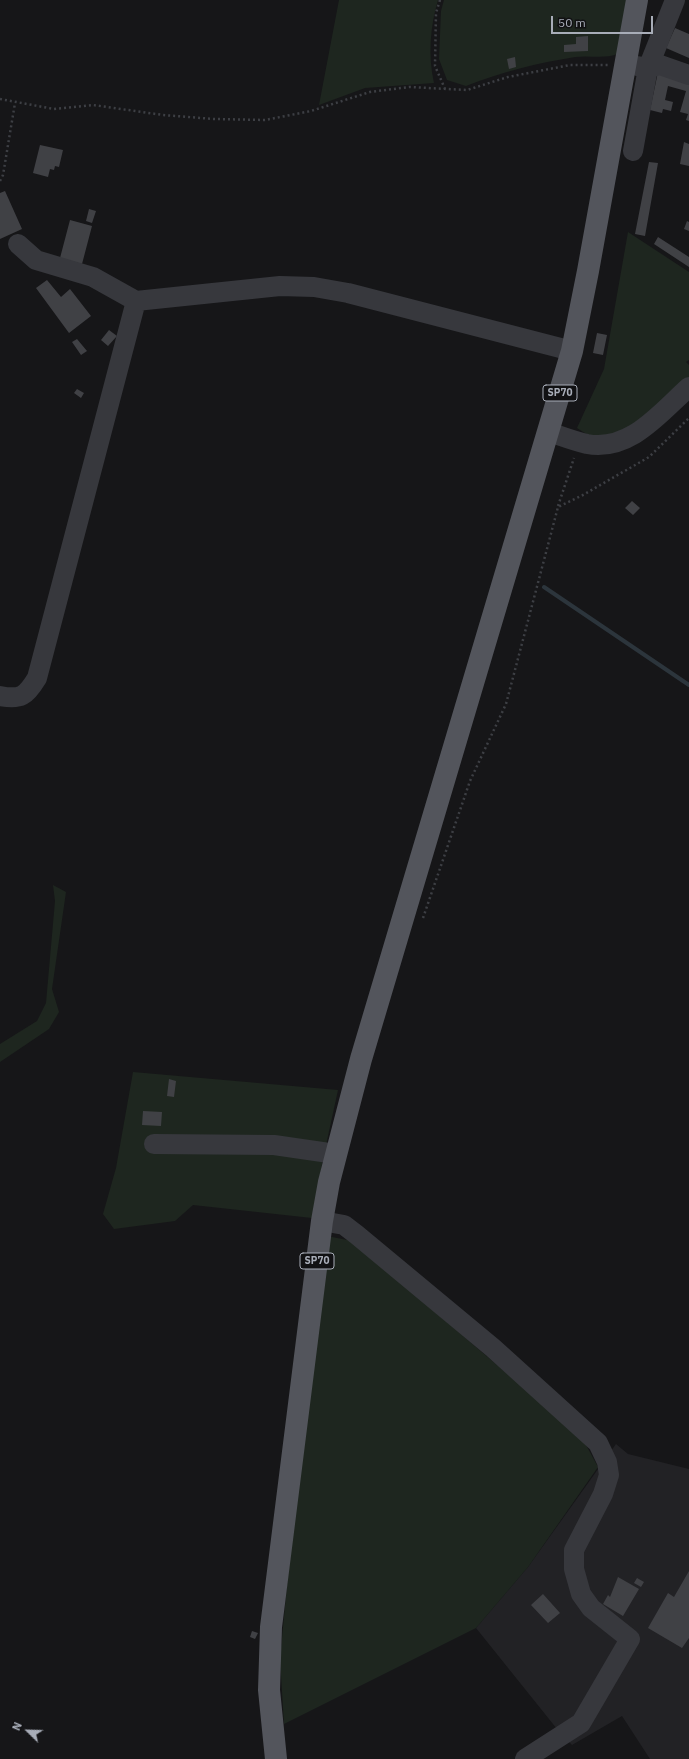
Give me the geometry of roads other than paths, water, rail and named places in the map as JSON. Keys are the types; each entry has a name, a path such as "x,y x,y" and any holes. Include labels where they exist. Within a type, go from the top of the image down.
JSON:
{"main road":[{"name":"SP70","path":"276,1759 269,1690 271,1627 322,1221 336,1154 383,984 572,351 637,0"}],"street":[{"path":"633,150 648,68 675,0"},
{"path":"625,65 648,68 660,65 689,75"},
{"path":"18,244 36,260 93,277 136,301 280,286 314,287 348,293 572,351"},
{"path":"0,696 14,698 28,692 36,678 136,301"},
{"path":"549,432 593,445 607,445 627,439 650,423 689,387"},
{"path":"154,1144 274,1145 336,1154"},
{"path":"322,1221 344,1225 481,1338 598,1443 607,1462 609,1475 603,1494 574,1550 574,1569 580,1594 591,1608 630,1639 581,1723 525,1759"}],"waterway":[{"path":"544,587 689,685"}]}
